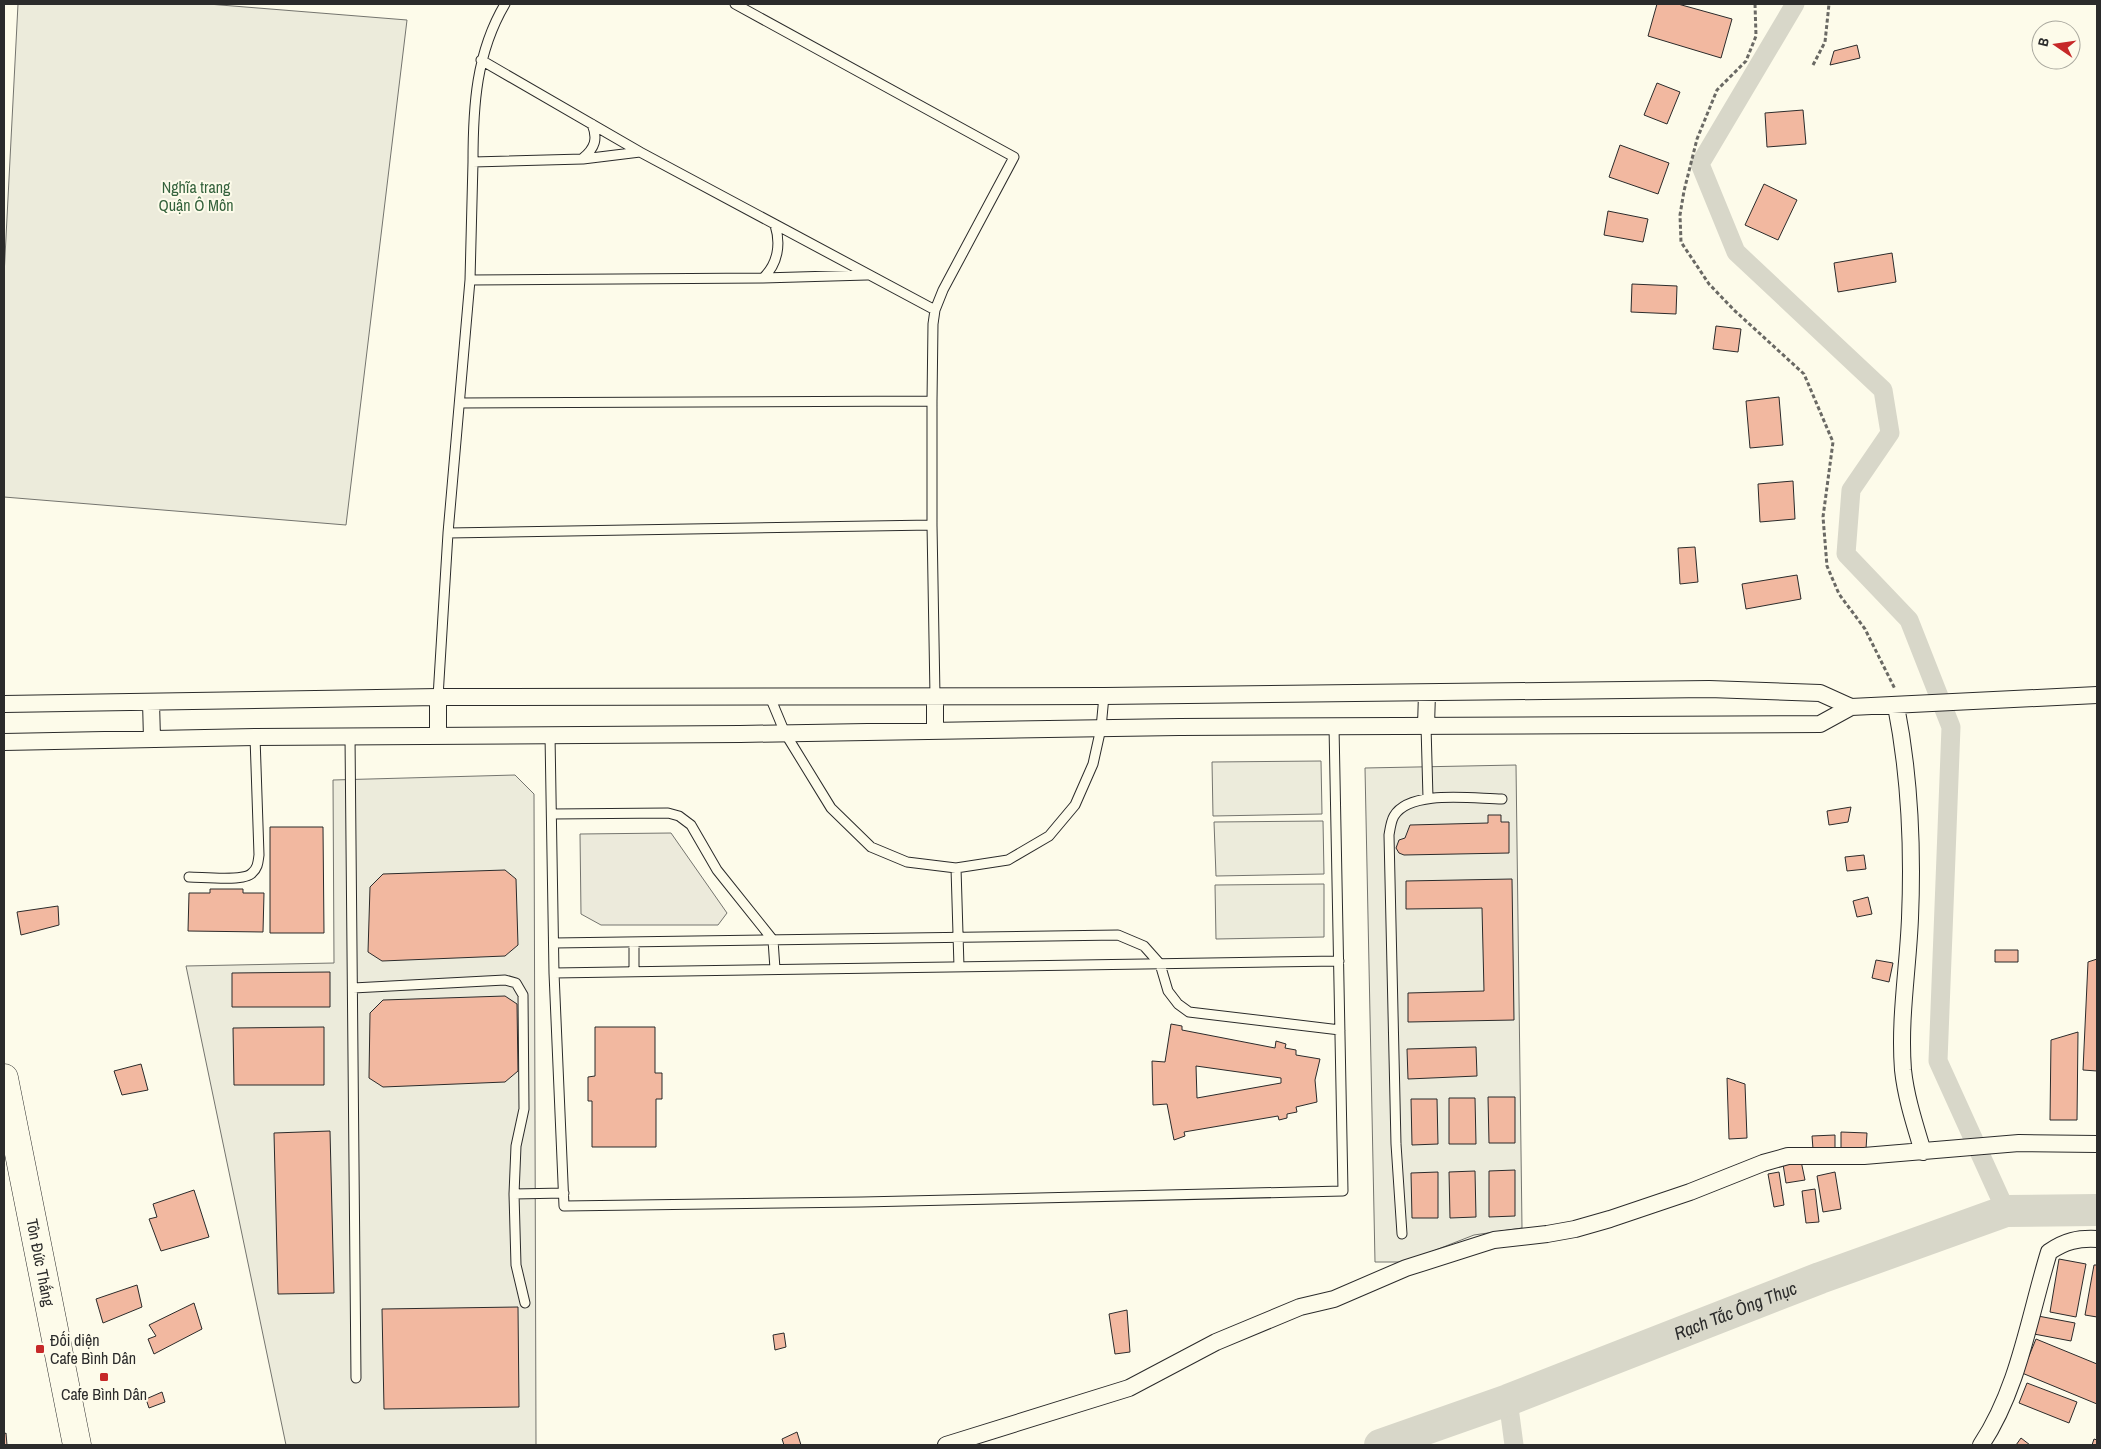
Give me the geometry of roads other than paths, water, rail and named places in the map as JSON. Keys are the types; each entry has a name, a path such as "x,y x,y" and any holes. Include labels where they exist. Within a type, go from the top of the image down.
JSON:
{"highway":[{"name":"Tôn Đức Thắng","path":"4,1078 77,1445"}],"street":[{"path":"4,704 438,697 1104,696 1709,689 1820,693 1851,707 2097,695"},
{"path":"1426,726 1427,693"},
{"path":"935,696 935,731"},
{"path":"438,697 438,736"},
{"path":"151,702 152,739"},
{"path":"1902,706 1910,813 1910,910 1901,1032 1903,1064 1909,1101 1928,1151"},
{"path":"4,742 255,737 785,733 1101,728 1820,724 1851,707"},
{"path":"946,1445 1129,1388 1216,1342 1276,1316 1300,1307 1334,1299 1406,1268 1494,1240 1575,1229 1610,1219 1690,1192 1763,1163 1788,1156 1864,1156 2019,1143 2097,1144"},
{"path":"1981,1445 2002,1407 2012,1379 2049,1252 2070,1240 2078,1238 2097,1239"}],"lane":[{"path":"438,697 448,533 470,280 474,114 481,60 490,33 505,4"},
{"path":"735,4 1014,157 943,290 935,310 933,324 932,401 935,696"},
{"path":"481,60 640,152 935,310"},
{"path":"583,159 593,148 596,134 592,124"},
{"path":"473,162 583,159 640,152"},
{"path":"763,278 775,262 777,253 778,239 774,224"},
{"path":"470,280 763,278 868,275"},
{"path":"460,403 932,401"},
{"path":"448,533 932,525"},
{"path":"770,697 785,733 830,808 870,847 907,862 956,868 1008,860 1049,836 1075,805 1094,764 1101,728 1104,696"},
{"path":"550,735 554,973 564,1206 872,1202 1343,1191 1334,726"},
{"path":"1426,726 1428,798"},
{"path":"350,736 356,1378"},
{"path":"189,877 243,878 251,875 257,867 259,855 255,737"},
{"path":"1402,1234 1396,1144 1389,835 1393,816 1402,807 1428,798 1502,799"},
{"path":"552,814 668,812 679,816 691,825 717,870 774,940 775,969"},
{"path":"956,868 959,967"},
{"path":"554,943 1118,935 1144,946 1160,964 1168,991 1178,1004 1189,1012 1340,1030"},
{"path":"634,942 634,971"},
{"path":"554,973 1339,961"},
{"path":"353,988 504,980 516,983 523,995 524,1109 516,1146 514,1194 516,1266 526,1303"},
{"path":"514,1194 564,1193"}],"waterway":[{"path":"1795,4 1700,164 1736,252 1883,390 1890,433 1851,490 1846,554 1909,620 1951,727 1938,1061 2006,1211"},
{"name":"Rạch Tắc Ông Thục","path":"1380,1445 1508,1400 1820,1278 2006,1211 2097,1210"},
{"path":"1508,1400 1514,1445"}],"place":[{"name":"Đối diện Cafe Bình Dân","path":"40,1349"},
{"name":"Cafe Bình Dân","path":"104,1377"}],"park label":[{"name":"Nghĩa trang Quận Ô Môn","path":"196,196"}]}
